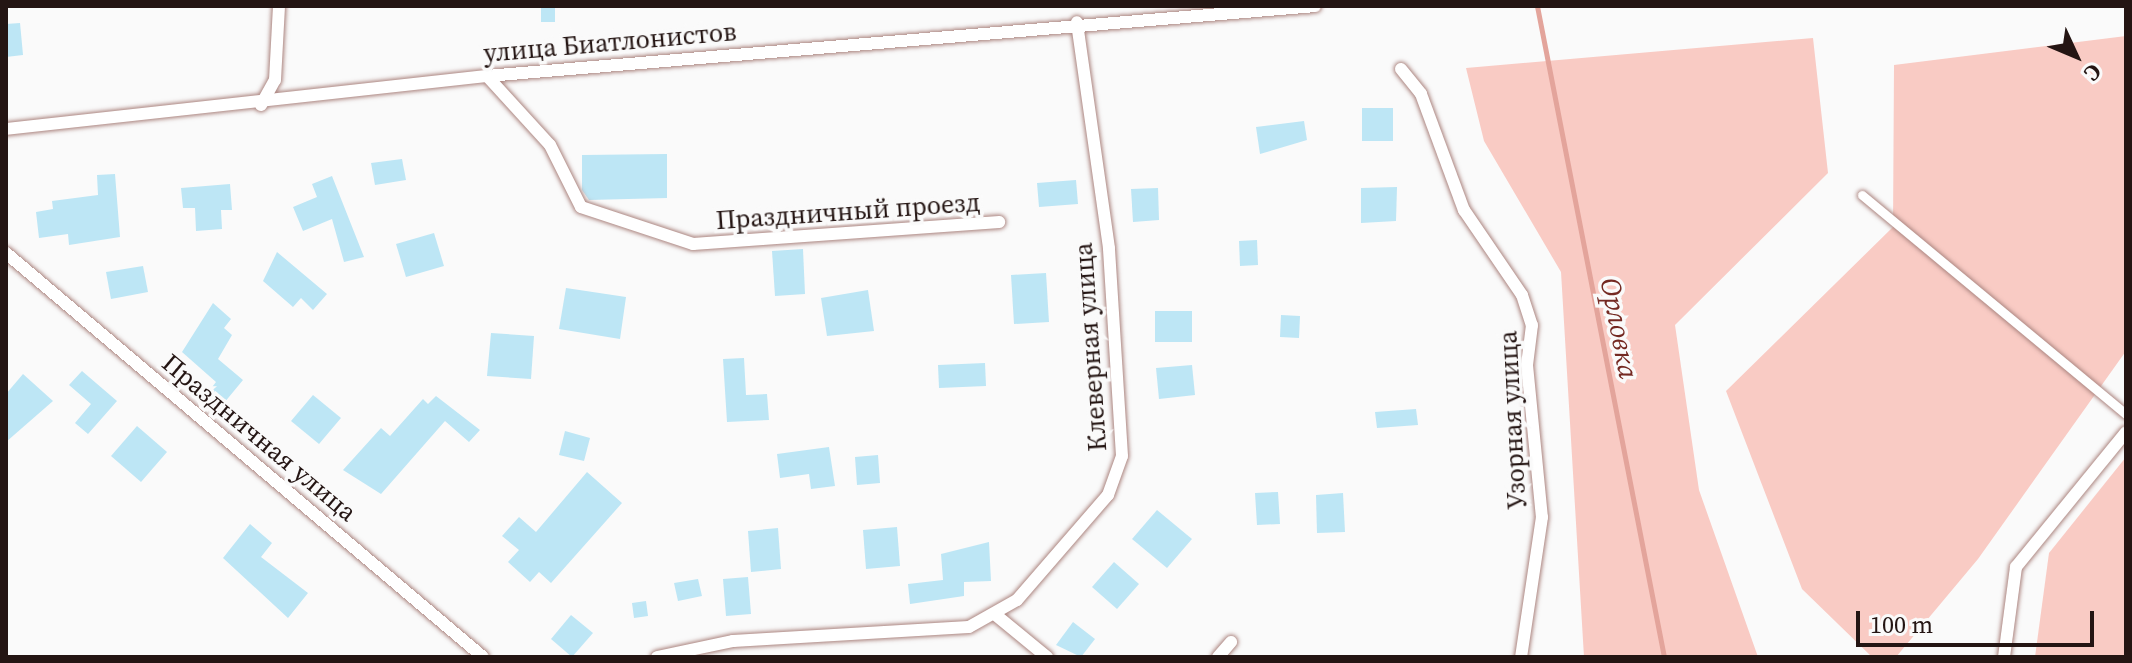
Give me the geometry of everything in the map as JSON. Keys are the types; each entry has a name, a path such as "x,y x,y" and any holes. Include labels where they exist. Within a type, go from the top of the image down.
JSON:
{"street":[{"path":"261,105 275,80 279,6"},
{"name":"улица Биатлонистов","path":"6,129 261,105 487,76 1077,22 1315,6"},
{"name":"Клеверная улица","path":"997,616 1119,478 1109,248 1077,22"},
{"name":"Узорная улица","path":"1401,69 1421,94 1464,210 1522,295 1532,325 1528,392 1542,517 1521,657"},
{"name":"Праздничный проезд","path":"487,76 550,145 581,207 693,244 999,222"},
{"path":"1862,195 2126,414"},
{"name":"Праздничная улица","path":"6,253 483,657"},
{"path":"2004,657 2016,567 2126,432"},
{"path":"657,657 733,641 969,627 997,616 1047,657"},
{"path":"1218,657 1231,642"}],"shaded area":[{"path":"2126,36 2126,351 1978,559 1896,657 1872,657 1802,589 1726,391 1893,227 1894,65"},
{"path":"1813,38 1828,173 1675,325 1699,490 1758,657 1584,657 1561,272 1484,141 1466,68"},
{"path":"2126,457 2126,657 2035,657 2049,553"}],"building":[{"path":"541,6 555,6 555,22 541,22"},
{"path":"20,23 23,55 6,57 6,24"},
{"path":"1362,108 1393,108 1393,141 1362,141"},
{"path":"1304,121 1307,140 1260,154 1256,127"},
{"path":"667,154 667,198 589,200 582,190 582,155"},
{"path":"402,159 406,180 375,185 371,163"},
{"path":"115,174 120,237 69,245 68,234 39,238 36,212 53,209 52,201 98,195 97,175"},
{"path":"332,176 364,257 344,262 332,219 303,231 293,207 317,197 312,184"},
{"path":"1076,180 1078,204 1039,207 1037,183"},
{"path":"230,184 232,210 221,210 222,229 196,231 195,208 183,208 181,188"},
{"path":"1397,187 1396,221 1361,223 1361,188"},
{"path":"1158,188 1159,220 1133,222 1131,189"},
{"path":"434,233 444,266 406,277 396,244"},
{"path":"1257,240 1258,265 1240,266 1239,241"},
{"path":"803,249 805,294 775,296 772,251"},
{"path":"277,252 327,294 313,310 301,298 293,307 263,281"},
{"path":"143,266 148,292 111,299 106,272"},
{"path":"1046,273 1049,322 1014,324 1011,275"},
{"path":"566,288 626,297 620,339 559,329"},
{"path":"868,290 874,331 827,336 821,298"},
{"path":"213,303 231,319 224,328 232,335 218,359 243,380 224,403 209,391 216,382 182,352"},
{"path":"1155,311 1192,311 1192,342 1155,342"},
{"path":"1281,315 1300,316 1299,338 1280,337"},
{"path":"491,333 534,336 531,379 487,376"},
{"path":"744,358 746,395 767,394 769,420 727,422 723,359"},
{"path":"985,363 986,386 939,388 938,365"},
{"path":"1192,365 1195,395 1159,399 1156,368"},
{"path":"82,371 117,401 88,434 75,423 91,404 69,385"},
{"path":"23,374 53,401 6,442 6,394"},
{"path":"313,395 341,418 319,444 291,421"},
{"path":"436,396 480,430 469,442 445,421 381,494 343,470 381,428 390,436 423,399 428,404"},
{"path":"1416,409 1418,425 1377,428 1375,412"},
{"path":"137,426 167,452 141,482 111,456"},
{"path":"565,431 590,438 584,461 559,455"},
{"path":"829,447 835,486 811,489 809,474 780,478 777,454"},
{"path":"878,455 880,483 857,485 855,457"},
{"path":"587,472 622,503 551,583 539,572 530,582 508,562 519,550 502,536 519,517 536,532"},
{"path":"1278,492 1280,524 1257,525 1255,493"},
{"path":"1343,493 1345,532 1317,533 1316,495"},
{"path":"1157,510 1192,539 1167,568 1132,539"},
{"path":"250,524 272,543 261,557 308,593 288,618 223,558"},
{"path":"897,527 900,566 866,569 863,530"},
{"path":"778,528 781,569 751,572 748,531"},
{"path":"989,542 991,581 964,582 964,596 910,604 908,584 943,580 941,554"},
{"path":"1114,562 1139,584 1117,609 1092,587"},
{"path":"748,577 751,614 726,616 723,579"},
{"path":"698,579 702,596 678,601 674,583"},
{"path":"646,601 648,616 634,618 632,603"},
{"path":"571,615 593,633 572,657 551,639"},
{"path":"1073,622 1095,639 1081,657 1056,645"}],"waterway":[{"name":"Орловка","path":"1537,6 1664,657"}]}
